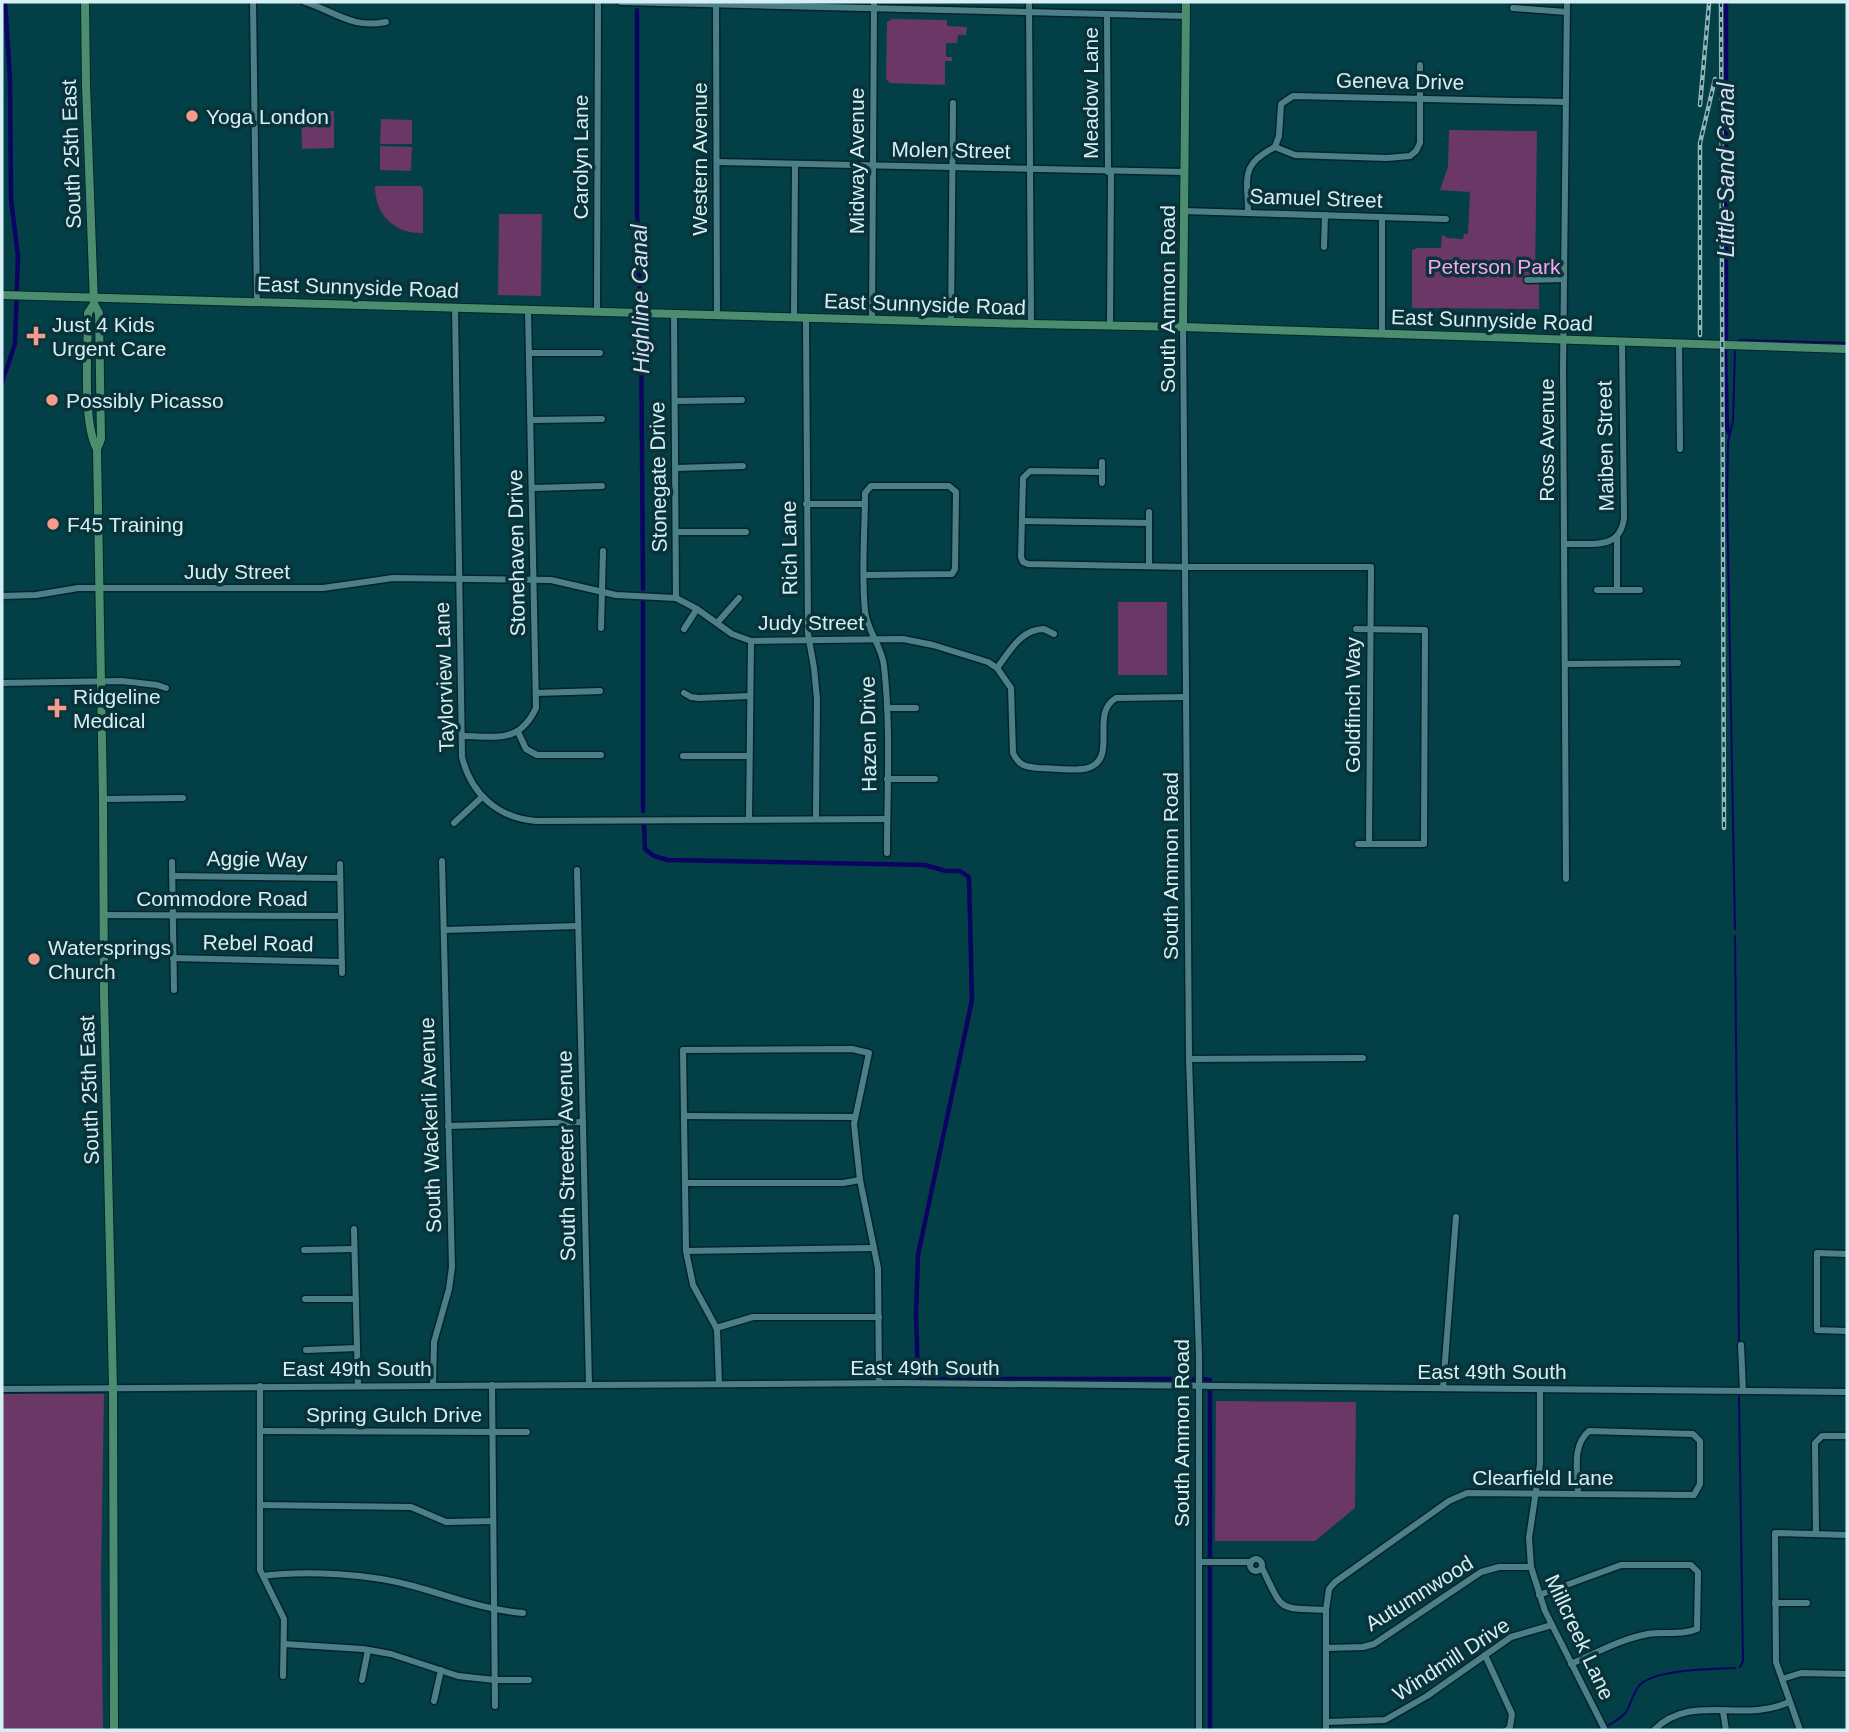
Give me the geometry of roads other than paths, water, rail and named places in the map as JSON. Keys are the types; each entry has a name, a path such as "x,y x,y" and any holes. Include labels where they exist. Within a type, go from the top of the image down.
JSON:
{"main road":[{"name":"South 25th East","path":"85,2 88,178 94,300 99,313 101,439 97,449 113,1387 114,1730"},
{"name":"South Ammon Road","path":"1184,327 1186,2"},
{"name":"East Sunnyside Road","path":"6,295 94,300 257,301 641,314 1184,327 1847,349"}],"street":[{"path":"252,2 257,301"},
{"path":"305,2 360,24 386,22"},
{"name":"Carolyn Lane","path":"597,312 598,2"},
{"path":"621,2 796,4 950,12 1186,16"},
{"path":"950,2 950,12"},
{"path":"1029,2 1031,324"},
{"name":"Ross Avenue","path":"1566,879 1563,475 1567,2"},
{"name":"Western Avenue","path":"716,3 717,316"},
{"name":"Midway Avenue","path":"872,320 874,6"},
{"path":"1513,8 1566,12"},
{"name":"Meadow Lane","path":"1107,15 1110,326"},
{"path":"1248,213 1247,171 1253,161 1275,147 1295,155 1406,158 1416,151 1420,143 1420,65"},
{"name":"Geneva Drive","path":"1275,147 1279,136 1281,104 1293,96 1565,102"},
{"path":"950,322 953,103"},
{"name":"Molen Street","path":"717,162 1185,172"},
{"path":"794,318 795,164"},
{"name":"Samuel Street","path":"1184,211 1446,219"},
{"path":"1324,247 1325,215"},
{"path":"1382,217 1382,334"},
{"path":"1527,280 1564,279"},
{"name":"Taylorview Lane","path":"455,307 462,736 464,766 482,797 501,812 529,820 887,819"},
{"name":"Stonehaven Drive","path":"518,732 530,720 536,708 528,310"},
{"name":"Stonegate Drive","path":"674,314 676,598"},
{"name":"Rich Lane","path":"806,318 808,641 817,699 816,819"},
{"name":"South Ammon Road","path":"1184,327 1189,1059 1199,1385 1201,1562 1199,1730"},
{"name":"Maiben Street","path":"1565,544 1607,542 1617,538 1621,531 1624,517 1622,342"},
{"path":"1679,344 1680,449"},
{"path":"530,353 600,353"},
{"path":"675,401 742,400"},
{"path":"532,420 601,419"},
{"path":"1102,462 1102,483"},
{"path":"676,468 743,466"},
{"path":"1102,472 1025,473 1021,557 1023,562 1186,567"},
{"path":"533,488 601,486"},
{"path":"806,504 864,504 864,493 871,486 949,486 956,492 955,569 952,574 865,575"},
{"name":"Hazen Drive","path":"864,504 865,612 884,662 887,708 887,853"},
{"path":"1149,512 1149,566"},
{"path":"1022,521 1149,523"},
{"path":"676,532 746,532"},
{"path":"1617,538 1617,590"},
{"path":"601,628 603,551"},
{"name":"Goldfinch Way","path":"1186,567 1371,567 1369,844"},
{"name":"Judy Street","path":"2,596 36,595 78,588 323,588 393,578 534,580 572,584 616,595 676,598 697,609 732,634 751,641 903,639 933,645 997,668"},
{"path":"1597,590 1640,590"},
{"path":"717,623 739,598"},
{"path":"684,629 697,609"},
{"path":"1054,634 1044,629 1030,632 1015,644 997,668 1011,688 1013,753 1018,762 1028,767 1083,769 1095,764 1102,753 1105,709 1108,703 1116,698 1186,697"},
{"path":"1356,629 1425,630 1424,844 1358,844"},
{"path":"749,818 751,641"},
{"path":"1565,664 1678,663"},
{"path":"2,683 138,682 166,688"},
{"path":"536,693 600,691"},
{"path":"684,693 699,698 749,696"},
{"path":"887,708 916,708"},
{"path":"462,736 508,735 518,732 526,749 537,755 601,755"},
{"path":"683,756 748,756"},
{"path":"887,779 935,779"},
{"path":"453,823 482,797"},
{"path":"103,799 183,798"},
{"name":"South Wackerli Avenue","path":"433,1385 434,1342 447,1297 452,1267 442,861"},
{"path":"172,862 173,990"},
{"path":"340,864 342,973"},
{"name":"South Streeter Avenue","path":"577,870 589,1385"},
{"name":"Aggie Way","path":"172,876 340,878"},
{"name":"Commodore Road","path":"103,915 341,916"},
{"path":"444,930 578,926"},
{"name":"Rebel Road","path":"173,958 342,962"},
{"path":"719,1384 716,1328 693,1285 686,1251 683,1050 852,1049 869,1053 855,1117 860,1180 879,1285 879,1383"},
{"path":"1189,1059 1363,1058"},
{"path":"684,1116 855,1117"},
{"path":"448,1126 583,1122"},
{"path":"685,1182 844,1183 860,1180"},
{"path":"1443,1388 1455,1217"},
{"path":"354,1229 358,1386"},
{"path":"686,1251 874,1248"},
{"path":"304,1250 354,1249"},
{"path":"1847,1254 1816,1253 1817,1330 1847,1331"},
{"path":"304,1299 356,1298"},
{"path":"716,1328 753,1317 879,1317"},
{"path":"1741,1345 1743,1391"},
{"path":"306,1350 357,1348"},
{"name":"East 49th South","path":"2,1389 879,1383 1847,1392"},
{"path":"492,1385 495,1706"},
{"path":"260,1386 260,1570 284,1619 284,1675"},
{"name":"Millcreek Lane","path":"1540,1389 1541,1464 1529,1538 1531,1567 1552,1625 1605,1730"},
{"name":"Spring Gulch Drive","path":"261,1431 527,1432"},
{"name":"Clearfield Lane","path":"1326,1610 1329,1589 1335,1582 1459,1495 1694,1494 1700,1484 1700,1441 1693,1434 1589,1431 1577,1447 1578,1494"},
{"path":"1816,1534 1815,1443 1822,1436 1847,1436"},
{"path":"260,1505 411,1507 446,1522 493,1521"},
{"path":"1800,1730 1776,1662 1775,1533 1847,1535"},
{"path":"1201,1562 1251,1562 1252,1570 1258,1571 1262,1568 1280,1604 1287,1608 1326,1610 1326,1726"},
{"path":"1539,1595 1621,1564 1691,1564 1698,1572 1697,1629 1686,1633 1652,1633 1630,1638 1571,1664"},
{"name":"Autumnwood","path":"1327,1648 1374,1644 1481,1572 1499,1567 1531,1567"},
{"path":"262,1576 349,1575 410,1585 494,1610 523,1613"},
{"path":"1775,1603 1807,1603"},
{"name":"Windmill Drive","path":"1326,1726 1385,1720 1427,1696 1511,1637 1552,1625"},
{"path":"284,1644 391,1654 458,1676 529,1680"},
{"path":"362,1680 368,1650"},
{"path":"1485,1656 1512,1714 1507,1730"},
{"path":"434,1701 441,1670"},
{"path":"1782,1679 1801,1673 1847,1674"},
{"path":"1654,1730 1678,1714 1701,1709 1761,1712 1789,1702"},
{"path":"1723,1711 1726,1730"}],"waterway":[{"path":"2,382 15,344 18,256 11,199 10,79 5,2"},
{"name":"Little Sand Canal","path":"1726,2 1726,338"},
{"name":"Highline Canal","path":"637,10 643,589"},
{"path":"1736,342 1847,343"},
{"path":"1725,350 1729,433"},
{"path":"1735,350 1727,497 1735,929"},
{"path":"643,602 643,811"},
{"path":"644,826 645,849 654,856 668,860 925,865 946,871 960,871 969,877 972,1000 918,1255 918,1377 1196,1379"},
{"path":"1735,936 1739,1344"},
{"path":"1739,1374 1739,1384"},
{"path":"1204,1379 1210,1380"},
{"path":"1210,1390 1210,1730"},
{"path":"1739,1397 1743,1661 1740,1667"},
{"path":"1609,1725 1627,1711 1638,1687 1645,1681 1668,1673 1735,1668"}],"railway":[{"path":"1721,2 1724,828"},
{"path":"1700,105 1709,4"},
{"path":"1700,335 1700,143 1715,79"}],"place":[{"name":"Yoga London","path":"192,116"},
{"name":"Just 4 Kids Urgent Care","path":"36,336"},
{"name":"Possibly Picasso","path":"52,400"},
{"name":"F45 Training","path":"53,524"},
{"name":"Ridgeline Medical","path":"57,708"},
{"name":"Watersprings Church","path":"34,959"}],"park label":[{"name":"Peterson Park","path":"1494,266"}]}
